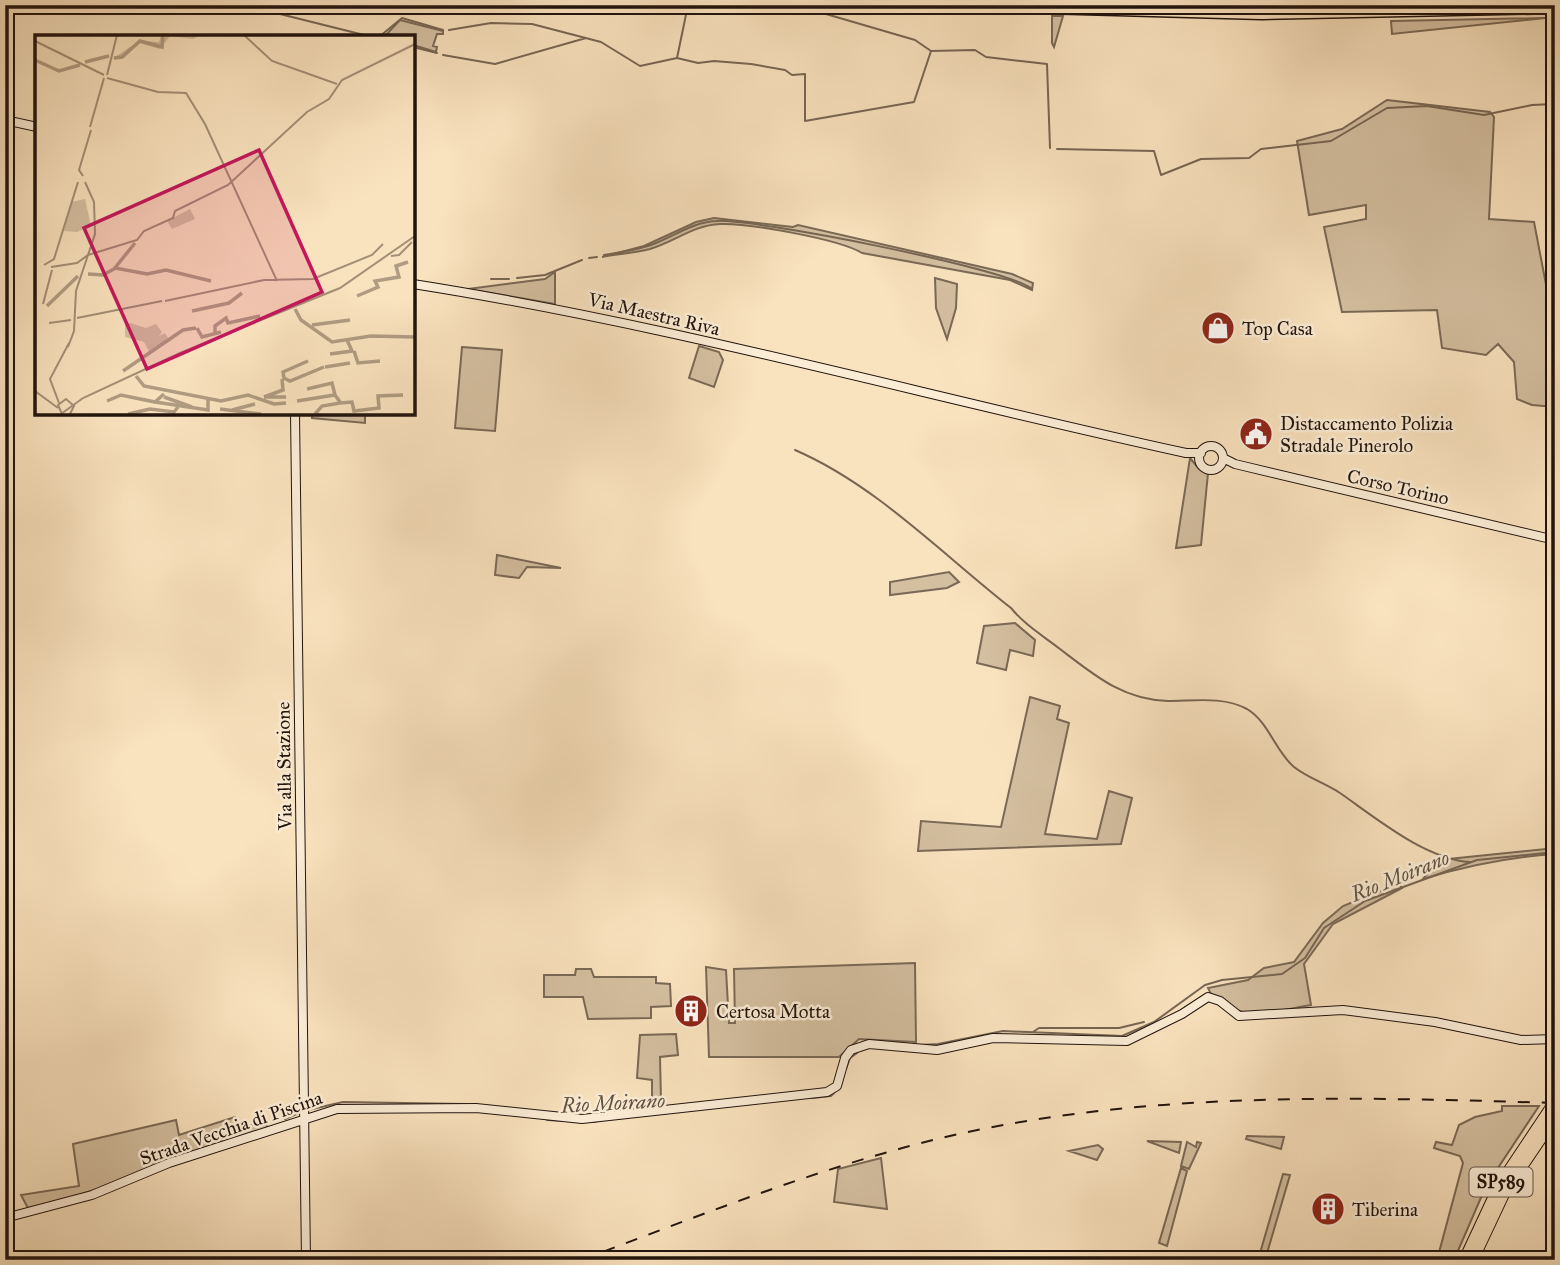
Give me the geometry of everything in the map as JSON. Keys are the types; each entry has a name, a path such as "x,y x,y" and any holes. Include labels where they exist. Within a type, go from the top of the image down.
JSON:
{"highway":[{"path":"932,5 1262,14 1555,8"},
{"path":"1145,5 1260,8 1384,5"}],"main road":[{"name":"SP589","path":"1464,1260 1499,1185 1553,1110"},
{"name":"SP589","path":"1473,1260 1505,1192 1553,1110"}],"street":[{"path":"5,120 35,127"},
{"name":"Via Maestra Riva","path":"415,284 557,308 1200,457"},
{"name":"Via alla Stazione","path":"295,415 306,1260"},
{"path":"1208,447 1215,447 1222,462 1209,470 1200,457 1208,447"},
{"name":"Corso Torino","path":"1222,462 1555,540"},
{"name":"Strada Vecchia di Piscina","path":"5,1218 92,1195 169,1163 337,1109 476,1108 582,1119 827,1092 837,1086 841,1066 851,1050 869,1044 941,1050 993,1038 1127,1041 1182,1014 1209,997 1220,1001 1239,1016 1343,1010 1435,1022 1521,1040 1555,1039"}],"shaded area":[{"path":"1052,16 1063,16 1054,47 1052,43"},
{"path":"1545,18 1392,34 1391,21"},
{"path":"400,20 443,31 443,34 437,34 433,46 437,47 436,52 415,46 415,35 386,35"},
{"path":"1387,100 1490,112 1494,117 1489,219 1534,222 1548,295 1555,300 1555,407 1532,405 1517,399 1514,362 1498,344 1486,355 1442,348 1437,310 1342,312 1324,227 1366,219 1366,205 1309,215 1297,141 1342,129"},
{"path":"714,218 793,227 798,225 1012,274 1033,283 1032,290 1010,280 862,253 834,242 793,233 733,224 711,225 650,249 602,257 644,246 696,222"},
{"path":"555,272 555,304 468,289 545,279"},
{"path":"935,278 957,284 956,308 947,339 936,308"},
{"path":"699,346 719,352 723,360 714,387 689,378"},
{"path":"462,347 502,350 495,431 455,428"},
{"path":"312,415 365,415 365,423 312,418"},
{"path":"1190,458 1199,469 1208,473 1201,545 1176,548"},
{"path":"497,555 561,568 527,567 519,578 495,575"},
{"path":"949,572 959,582 947,588 890,595 890,582"},
{"path":"1015,623 1035,640 1033,656 1010,650 1006,670 977,663 984,626"},
{"path":"1030,697 1060,706 1057,719 1069,723 1045,834 1097,839 1109,791 1132,798 1121,844 918,851 921,821 1001,827"},
{"path":"1555,848 1555,854 1488,862 1423,879 1439,860"},
{"path":"1399,883 1402,888 1333,924 1304,964 1311,1005 1255,1014 1234,1009 1209,991 1208,988 1248,980 1264,968 1294,962 1323,923 1343,906"},
{"path":"915,963 916,1042 859,1039 839,1057 709,1057 706,967 726,970 729,1023 735,1023 734,969"},
{"path":"576,969 591,969 594,977 656,977 656,983 670,984 671,1006 651,1007 651,1018 588,1019 583,997 544,997 544,975 575,975"},
{"path":"676,1034 678,1055 660,1057 661,1101 652,1102 652,1080 637,1078 640,1035"},
{"path":"1502,1106 1539,1106 1486,1186 1454,1260 1437,1260 1463,1163 1460,1156 1434,1148 1436,1142 1452,1145 1459,1125 1475,1117 1502,1111"},
{"path":"235,1117 238,1129 264,1122 268,1128 111,1185 29,1210 21,1195 79,1186 73,1144 176,1120 179,1135"},
{"path":"1247,1136 1284,1137 1281,1149 1246,1139"},
{"path":"1147,1141 1181,1142 1179,1153"},
{"path":"1187,1142 1196,1147 1197,1142 1201,1143 1189,1169 1181,1166"},
{"path":"1098,1145 1103,1149 1097,1160 1069,1151"},
{"path":"881,1158 887,1209 834,1202 838,1169"},
{"path":"1181,1168 1187,1171 1167,1246 1159,1243"},
{"path":"1283,1174 1290,1175 1265,1260 1258,1260"}],"waterway":[{"path":"275,5 280,14 364,35"},
{"path":"677,58 688,5"},
{"path":"823,9 826,14 915,40 931,51 975,50 986,57 1047,64 1050,148"},
{"path":"381,35 402,18 443,30"},
{"path":"449,30 491,23 532,24 601,42 640,66 677,58 698,63 714,61 751,64 785,70 792,75 805,74 805,121 914,102 931,51"},
{"path":"443,55 495,64 586,38"},
{"path":"415,48 437,53"},
{"path":"1057,149 1154,151 1161,175 1201,159 1249,158 1261,149 1331,141 1387,108 1427,106 1484,115 1532,105 1555,104"},
{"path":"604,255 650,245 700,224 716,221 739,222 880,246 979,270 1014,280 1032,289"},
{"path":"589,258 597,257"},
{"path":"517,278 545,275 582,260"},
{"path":"491,279 509,279"},
{"path":"795,450 825,465 881,501 1028,625 1110,684 1152,700 1218,701 1247,709 1261,721 1287,760 1299,771 1340,793 1402,836 1436,853 1470,862"},
{"name":"Rio Moirano","path":"920,1045 1003,1031 1122,1036 1154,1022 1205,985 1222,980 1282,974 1305,958 1324,928 1365,901 1477,860 1555,852"},
{"path":"1033,1032 1039,1028 1119,1028 1144,1022"},
{"name":"Rio Moirano","path":"846,1069 850,1058 857,1053"},
{"name":"Rio Moirano","path":"812,1098 831,1096 840,1087"},
{"name":"Rio Moirano","path":"308,1110 343,1102 465,1104"},
{"name":"Rio Moirano","path":"285,1119 301,1112"},
{"name":"Rio Moirano","path":"547,1120 566,1121"},
{"name":"Rio Moirano","path":"593,1122 604,1120"}],"railway":[{"path":"581,1260 770,1190 866,1158 963,1133 1036,1119 1184,1103 1258,1100 1406,1099 1555,1103"}],"place":[{"name":"Top Casa","path":"1218,328"},
{"name":"Distaccamento Polizia Stradale Pinerolo","path":"1256,434"},
{"name":"Certosa Motta","path":"691,1011"},
{"name":"Tiberina","path":"1328,1209"}]}
